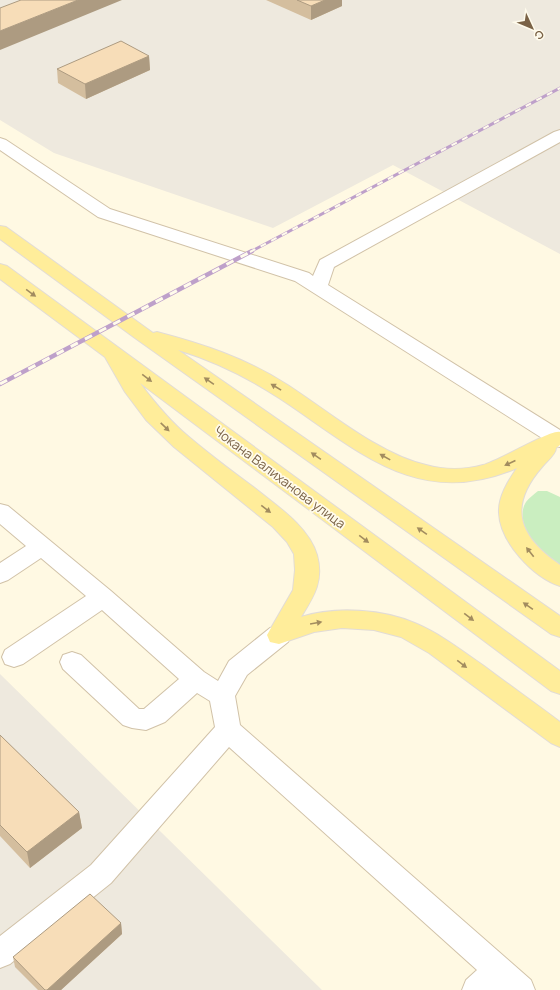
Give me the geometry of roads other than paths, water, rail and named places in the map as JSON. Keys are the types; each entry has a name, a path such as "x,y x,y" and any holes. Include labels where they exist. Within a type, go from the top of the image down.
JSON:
{"main road":[{"path":"0,231 142,334 560,628"},
{"name":"Чокана Валиханова улица","path":"0,270 560,684"},
{"path":"142,334 204,351 244,368 280,389 364,446 395,463 432,474 462,476 496,469 559,438"},
{"path":"110,350 132,387 153,415 181,442 281,521 296,538 305,554 307,570 305,590 279,636"},
{"path":"559,438 532,464 516,485 509,505 513,529 533,557 560,577"},
{"path":"279,636 312,623 342,619 374,621 408,630 438,646 560,736"}],"street":[{"path":"318,288 326,264 560,135"},
{"path":"0,143 104,213 302,278 559,438"},
{"path":"2,517 104,598 195,679 222,696"},
{"path":"0,574 41,547"},
{"path":"14,656 104,598"},
{"path":"279,636 238,668 222,696 228,730 520,990"},
{"path":"72,662 132,718 146,720 156,715 195,679"},
{"path":"0,954 101,874 228,730"},
{"path":"477,990 498,970"}],"railway":[{"path":"250,252 560,88"},
{"path":"0,384 252,251"}]}
